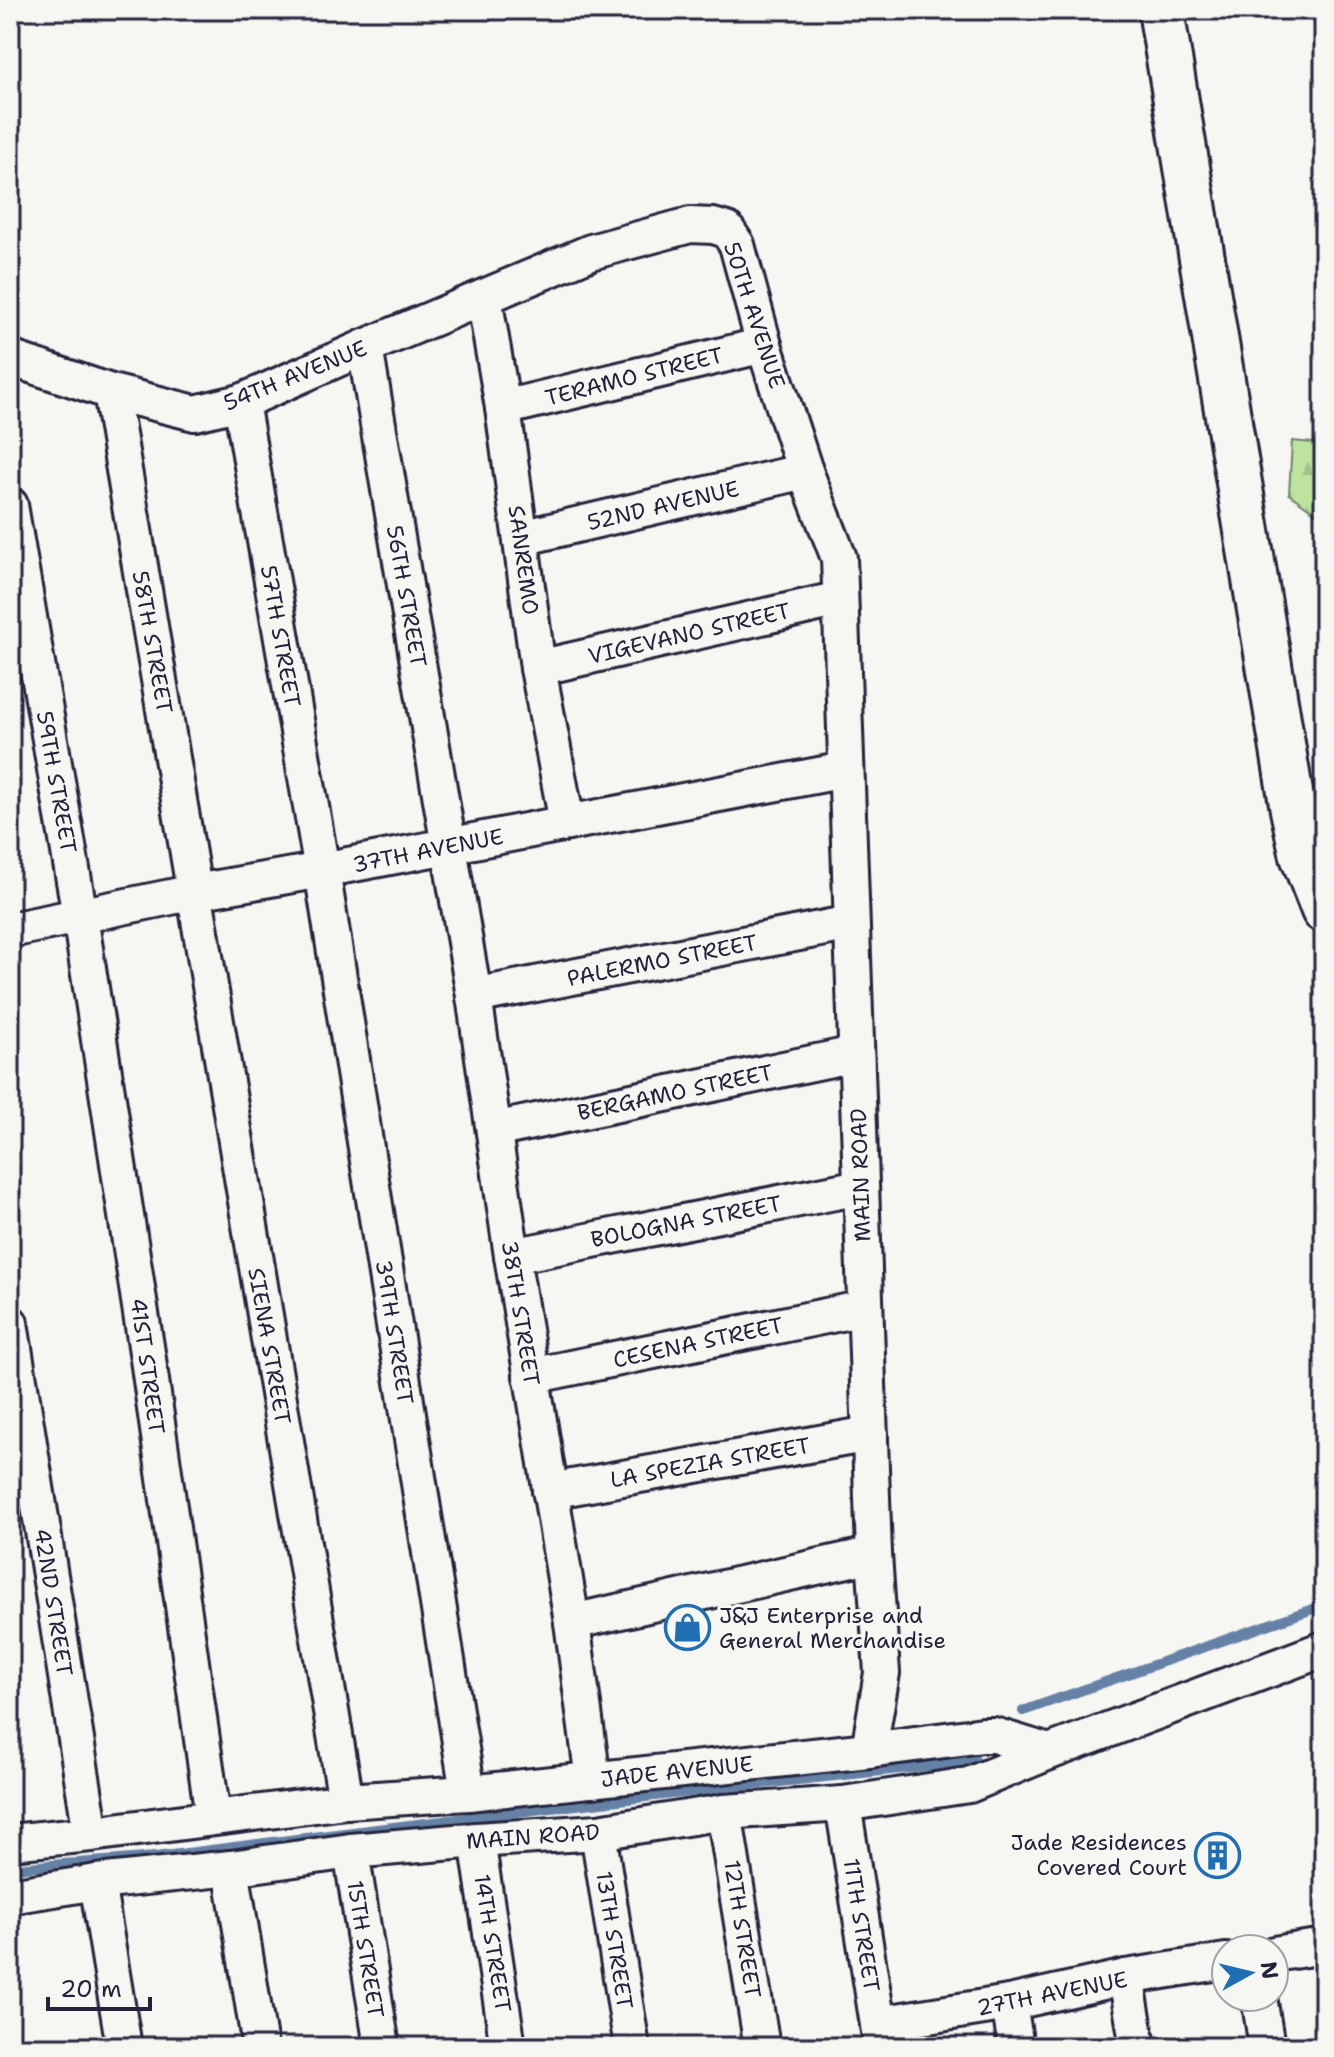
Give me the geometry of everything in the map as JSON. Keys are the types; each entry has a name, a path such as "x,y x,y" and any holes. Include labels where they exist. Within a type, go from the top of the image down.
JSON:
{"street":[{"path":"1161,10 1293,810 1303,856 1324,910"},
{"name":"50TH AVENUE","path":"484,297 591,252 690,225 727,230 737,245 764,345 805,471 839,558 840,599"},
{"name":"54TH AVENUE","path":"10,358 111,392 195,413 241,402 484,297"},
{"name":"SANREMO","path":"484,297 503,408 538,668 567,823"},
{"name":"TERAMO STREET","path":"503,408 764,345"},
{"name":"56TH STREET","path":"365,347 449,846"},
{"name":"58TH STREET","path":"111,392 195,892"},
{"name":"57TH STREET","path":"241,402 322,870"},
{"name":"52ND AVENUE","path":"521,538 805,471"},
{"name":"59TH STREET","path":"10,505 80,916"},
{"name":"VIGEVANO STREET","path":"538,668 840,599"},
{"name":"MAIN ROAD","path":"840,599 874,1554 882,1673 869,1750"},
{"name":"37TH AVENUE","path":"10,930 195,892 845,770"},
{"name":"38TH STREET","path":"449,846 572,1622 593,1780"},
{"name":"39TH STREET","path":"322,870 468,1793"},
{"name":"SIENA STREET","path":"195,892 346,1801"},
{"name":"41ST STREET","path":"80,916 148,1359 213,1817"},
{"name":"PALERMO STREET","path":"474,996 851,923"},
{"name":"BERGAMO STREET","path":"494,1130 855,1054"},
{"name":"BOLOGNA STREET","path":"512,1256 860,1187"},
{"name":"CESENA STREET","path":"531,1376 865,1308"},
{"name":"42ND STREET","path":"10,1323 91,1834"},
{"name":"LA SPEZIA STREET","path":"550,1491 870,1434"},
{"path":"572,1622 874,1554"},
{"path":"1049,1752 1324,1649"},
{"name":"JADE AVENUE","path":"10,1842 346,1801 468,1793 994,1735 1049,1752"},
{"name":"MAIN ROAD","path":"10,1896 97,1882 351,1851 598,1832 724,1812 843,1804 969,1785 1049,1752"},
{"name":"11TH STREET","path":"843,1804 880,2035"},
{"name":"12TH STREET","path":"724,1812 762,2047"},
{"name":"13TH STREET","path":"598,1832 632,2047"},
{"name":"14TH STREET","path":"477,1840 508,2047"},
{"name":"15TH STREET","path":"351,1851 382,2047"},
{"path":"231,1868 260,2047"},
{"path":"97,1882 124,2047"},
{"path":"1290,1951 1324,1946"},
{"name":"27TH AVENUE","path":"880,2035 1126,1977 1210,1964"},
{"path":"1126,1977 1138,2047"},
{"path":"1009,2003 1016,2047"},
{"path":"1262,2013 1267,2047"}],"green space":[{"path":"1292,441 1324,444 1324,519 1289,494"}],"waterway":[{"path":"1023,1711 1324,1605"},
{"path":"10,1869 152,1857 574,1805 976,1761"}],"place":[{"name":"J&J Enterprise and General Merchandise","path":"688,1628"},
{"name":"Jade Residences Covered Court","path":"1218,1855"}]}
